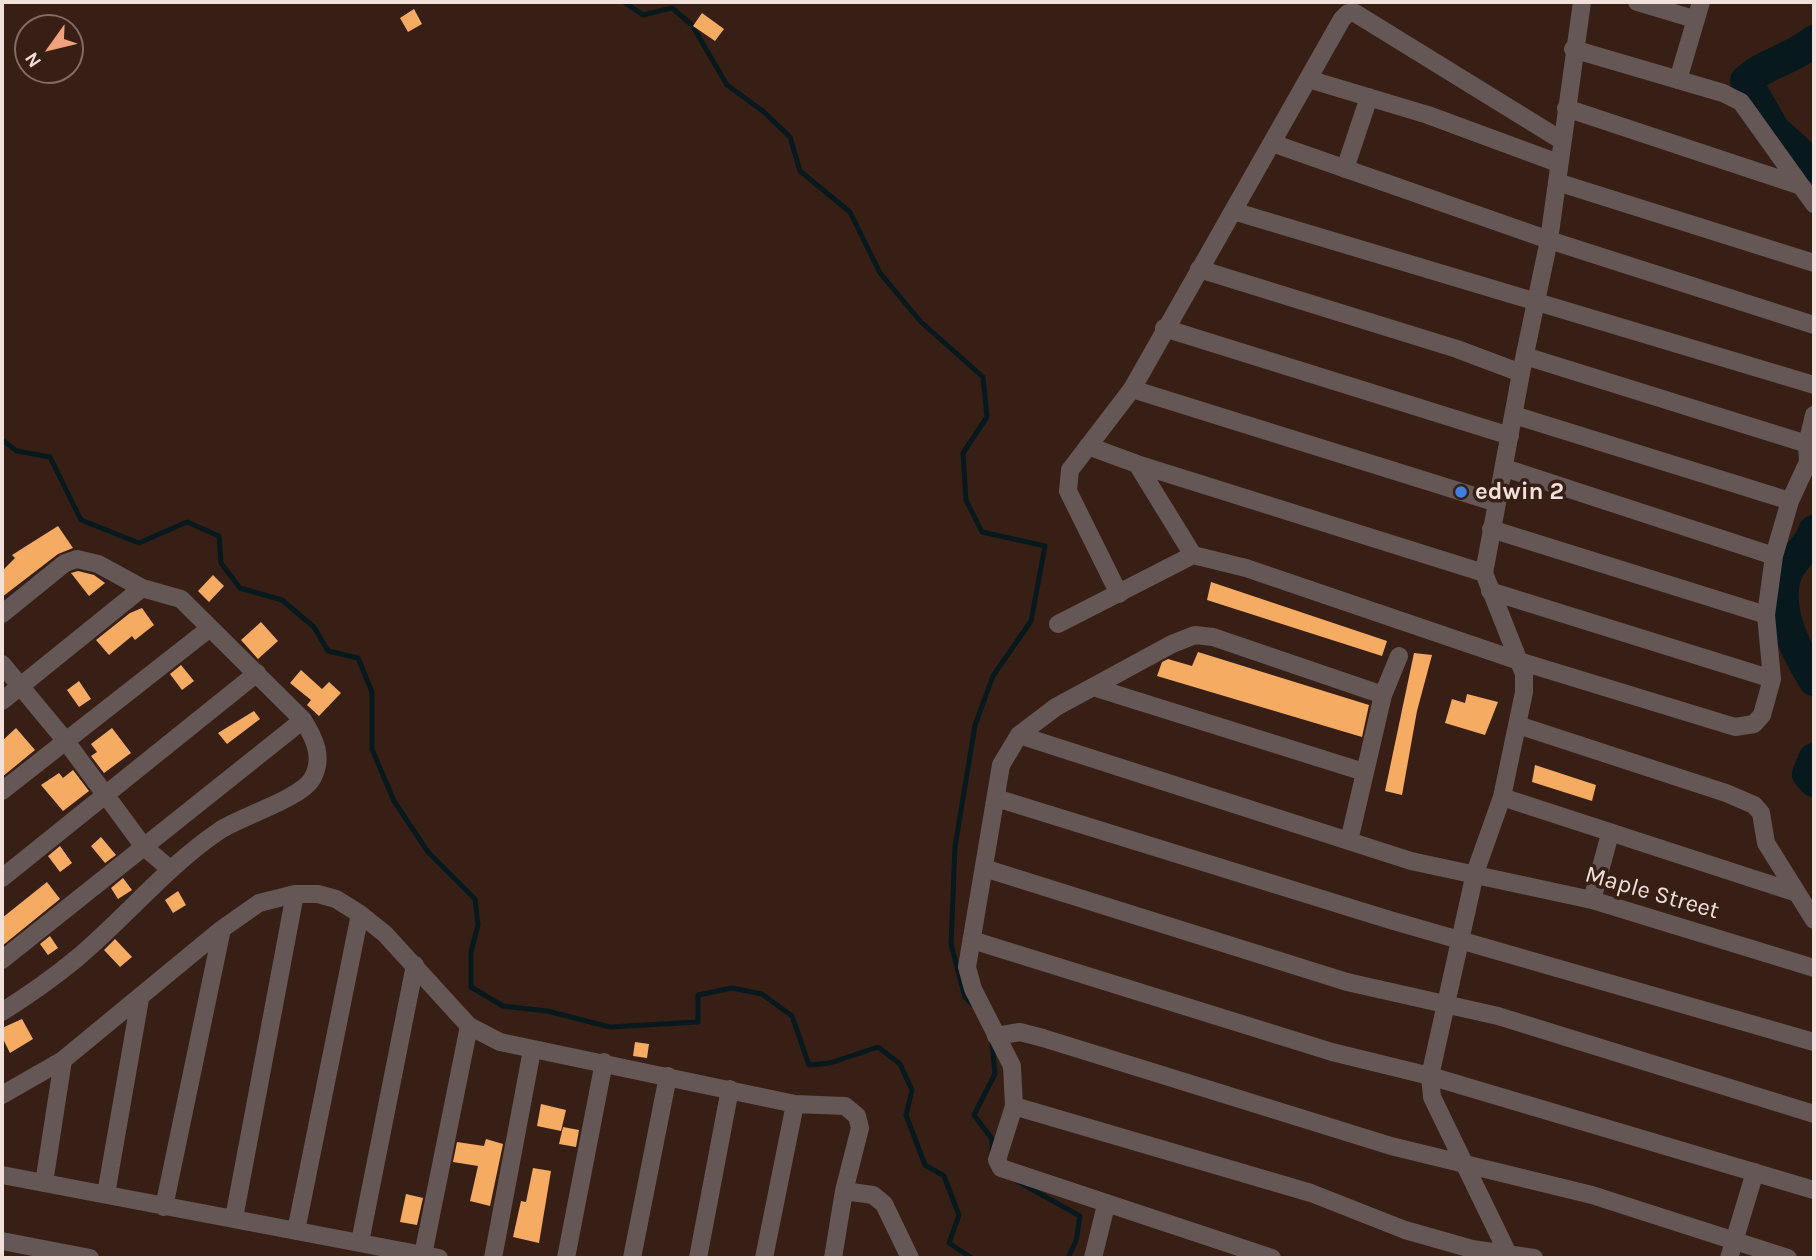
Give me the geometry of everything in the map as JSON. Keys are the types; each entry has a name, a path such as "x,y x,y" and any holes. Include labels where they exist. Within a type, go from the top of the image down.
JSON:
{"street":[{"path":"1508,1255 1432,1097 1430,1076 1475,873 1502,797 1524,692 1524,674 1484,573 1549,240 1581,2"},
{"path":"1637,2 1694,19"},
{"path":"1678,80 1701,2"},
{"path":"1119,594 1068,491 1070,470 1132,389 1164,328 1342,19 1348,13 1355,13 1561,140"},
{"path":"1573,49 1741,102 1814,204"},
{"path":"1308,79 1369,97 1558,163"},
{"path":"1345,169 1369,97"},
{"path":"1566,108 1798,185"},
{"path":"1272,143 1549,240 1814,325"},
{"path":"1557,182 1814,263"},
{"path":"1233,211 1814,385"},
{"path":"1199,269 1457,349 1523,364 1807,444"},
{"path":"1164,328 1510,436"},
{"path":"1132,389 1497,503"},
{"path":"1514,415 1790,501"},
{"path":"1058,624 1193,555 1259,572 1519,661 1735,727 1754,724 1762,715 1772,679 1766,615 1774,556 1790,501 1808,461 1807,444 1814,415"},
{"path":"1088,446 1137,464 1484,573"},
{"path":"1137,464 1193,555"},
{"path":"1505,468 1774,556"},
{"path":"1491,529 1766,615"},
{"path":"2,614 65,563 77,559 98,564 142,588 181,598 303,720 317,742 317,766 310,782 267,808 221,829 170,869 76,959 4,1007"},
{"path":"2,701 142,588"},
{"path":"1490,591 1772,679"},
{"path":"2,791 210,628"},
{"path":"1272,1258 1001,1168 997,1160 1014,1107 1012,1066 996,1036 967,967 1001,765 1019,735 1056,707 1172,644 1195,635 1213,637 1383,695"},
{"path":"1349,841 1383,695 1399,656"},
{"path":"2,664 65,740 144,847 170,869"},
{"path":"2,878 257,673"},
{"path":"1093,687 1364,772"},
{"path":"2,960 303,720"},
{"path":"1518,725 1726,793 1754,805 1760,813 1766,843 1814,920"},
{"name":"Maple Street","path":"1019,735 1411,861 1592,900 1814,968"},
{"path":"1502,797 1797,893"},
{"path":"996,798 1462,940 1814,1042"},
{"path":"1592,900 1610,834"},
{"path":"984,868 1347,982 1403,996 1448,1003 1645,1059 1814,1114"},
{"path":"234,1218 295,894"},
{"path":"2,1095 63,1060 222,929 259,903 295,894 318,894 336,899 360,914 415,965 468,1026 500,1042 795,1104 845,1106 857,1116 860,1128 844,1191 833,1258"},
{"path":"296,1231 360,914"},
{"path":"164,1207 222,929"},
{"path":"972,940 1332,1052 1430,1076 1814,1190"},
{"path":"360,1241 415,965"},
{"path":"106,1194 140,999"},
{"path":"2,1175 360,1241 431,1257 468,1026"},
{"path":"996,1036 1020,1032 1391,1146 1592,1195 1788,1258"},
{"path":"493,1258 532,1050"},
{"path":"44,1183 63,1060"},
{"path":"566,1258 604,1062"},
{"path":"632,1258 667,1076"},
{"path":"698,1258 730,1089"},
{"path":"764,1258 795,1104"},
{"path":"1014,1107 1311,1193 1405,1230 1472,1249 1534,1258"},
{"path":"1729,1258 1755,1172"},
{"path":"844,1191 873,1195 884,1204 910,1258"},
{"path":"1093,1258 1107,1205"},
{"path":"2,1241 90,1258"}],"building":[{"path":"414,9 422,24 408,32 400,18"},
{"path":"702,13 724,29 715,41 693,26"},
{"path":"58,526 73,548 58,554 2,597 2,571 15,558 12,555"},
{"path":"78,571 94,575 105,583 89,596 71,573"},
{"path":"213,575 224,586 209,602 198,591"},
{"path":"1211,582 1387,641 1382,656 1207,600"},
{"path":"142,608 154,625 135,640 132,636 109,655 96,640 130,613"},
{"path":"261,622 278,641 258,659 241,640"},
{"path":"1198,652 1369,705 1362,737 1157,676 1162,662 1168,659 1192,666"},
{"path":"1414,653 1432,655 1417,711 1402,795 1385,791"},
{"path":"181,665 194,681 182,690 170,674"},
{"path":"301,670 322,689 329,682 341,693 319,716 307,705 311,700 290,683"},
{"path":"79,681 91,699 79,707 67,690"},
{"path":"1467,694 1498,702 1485,735 1445,723 1452,699 1465,703"},
{"path":"254,711 260,719 227,744 218,733"},
{"path":"16,728 35,750 2,777 2,741"},
{"path":"112,728 131,753 104,773 91,756 97,752 91,744"},
{"path":"1535,765 1596,785 1592,801 1532,782"},
{"path":"73,770 89,791 63,811 41,785 59,773 63,778"},
{"path":"101,837 116,855 105,863 91,846"},
{"path":"60,846 72,863 60,872 48,856"},
{"path":"123,878 132,890 118,899 111,888"},
{"path":"47,882 60,899 2,946 2,918"},
{"path":"178,891 186,905 173,913 165,900"},
{"path":"50,936 58,948 48,955 40,944"},
{"path":"115,939 132,957 120,967 104,950"},
{"path":"22,1019 33,1039 10,1053 2,1037 2,1028"},
{"path":"635,1042 649,1044 647,1058 633,1056"},
{"path":"541,1104 566,1110 561,1131 537,1126"},
{"path":"563,1127 579,1130 576,1147 559,1144"},
{"path":"486,1139 503,1144 490,1206 470,1201 478,1166 453,1162 457,1142 484,1146"},
{"path":"533,1168 551,1171 539,1243 513,1237 521,1201 526,1202"},
{"path":"406,1194 423,1198 417,1225 400,1222"}],"waterway":[{"path":"624,2 643,15 672,8 692,25 727,85 764,112 790,137 800,171 850,212 880,273 921,322 983,377 987,417 963,453 966,500 982,532 1045,546 1031,621 993,676 975,725 955,847 951,944 965,997 974,1006"},
{"path":"1814,41 1746,81 1774,130 1814,166"},
{"path":"2,440 17,451 50,457 81,520 139,543 187,522 219,536 221,563 240,588 282,600 314,627 328,651 358,658 372,692 372,749 394,801 428,852 475,899 478,925 471,952 471,987 503,1006 547,1011 610,1027 698,1022 698,995 732,988 762,994 792,1016 809,1065 830,1063 878,1047 900,1064 912,1090 906,1115 925,1165 944,1176 959,1215 949,1243 972,1258"},
{"path":"1814,531 1787,572 1783,586 1788,628 1814,680"},
{"path":"1814,759 1808,774 1814,781"},
{"path":"992,1042 995,1074 974,1115 992,1139 992,1151"},
{"path":"1017,1181 1080,1216 1076,1241 1068,1258"}],"place":[{"name":"edwin 2","path":"1461,492"}]}
